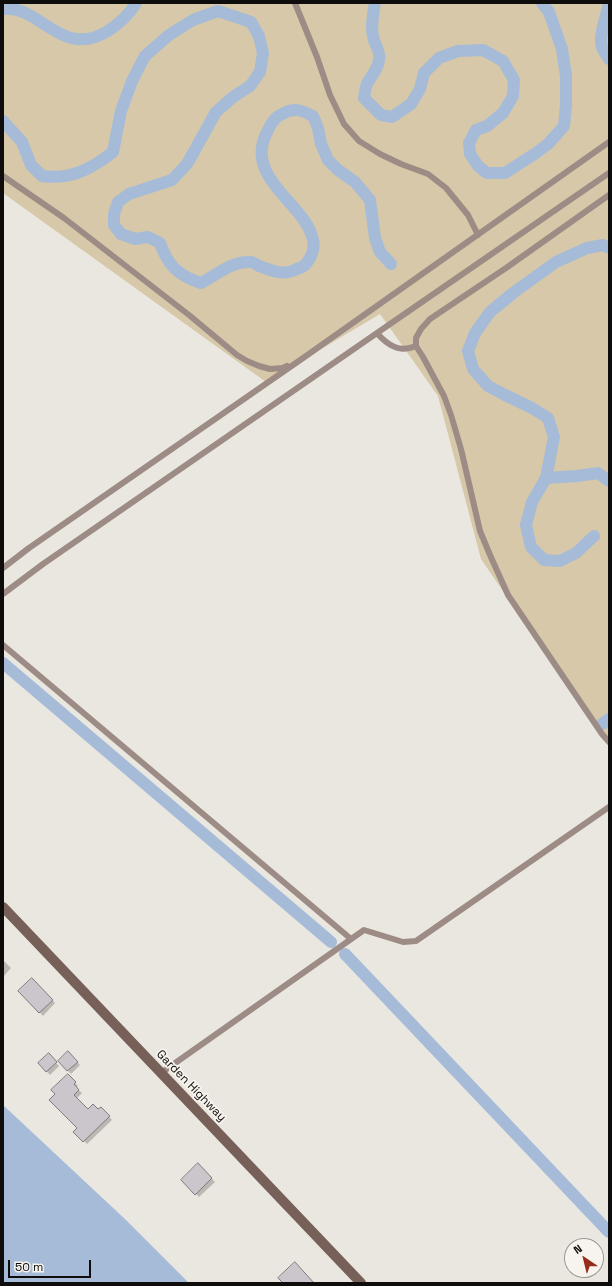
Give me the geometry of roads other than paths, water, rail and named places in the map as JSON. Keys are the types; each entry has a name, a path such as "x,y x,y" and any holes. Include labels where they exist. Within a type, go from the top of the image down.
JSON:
{"main road":[{"name":"Garden Highway","path":"3,907 361,1283"}],"lane":[{"path":"295,3 317,57 330,95 344,124 359,141 380,154 428,174 446,188 468,215 478,235"},
{"path":"3,568 29,548 306,356 609,142"},
{"path":"3,594 43,564 609,173"},
{"path":"3,176 64,218 183,310 237,355 247,361 270,369 283,368 306,356"},
{"path":"609,195 506,268 430,319 421,329 416,338 416,346 440,390 451,415 461,449 480,531 508,595 602,734 609,742"},
{"path":"377,333 384,342 393,347 409,349 416,346"},
{"path":"3,645 351,939"},
{"path":"161,1073 364,930 403,942 416,941 609,807"}],"water":[{"path":"3,1105 126,1220 189,1283 3,1283"}],"waterway":[{"path":"3,9 16,10 28,14 52,29 77,39 92,38 108,31 124,18 136,3"},
{"path":"375,3 372,31 379,52 379,57 376,69 366,86 364,98 381,115 392,117 411,104 420,89 424,73 439,58 458,51 483,50 503,61 514,80 513,96 503,113 487,126 476,130 469,143 470,154 478,166 487,173 505,173 548,144 564,126 566,76 562,49 549,12 542,3"},
{"path":"609,3 601,37 603,48 609,59"},
{"path":"3,121 22,142 31,165 42,176 62,176 80,172 89,168 113,152 121,111 132,81 145,56 169,35 193,20 218,11 251,22 259,36 263,53 260,72 250,86 233,97 216,112 187,164 172,180 129,194 118,202 114,214 114,225 121,234 135,239 148,237 160,243 167,258 175,269 186,277 201,283 236,264 251,262 269,270 278,272 292,271 305,265 312,253 313,240 308,227 299,214 269,177 263,164 262,149 267,132 275,119 279,115 286,112 298,110 313,116 318,128 321,144 328,160 338,170 355,182 370,200 375,238 380,252 391,264"},
{"path":"609,248 603,245 587,248 556,262 513,293 490,312 475,333 468,351 473,369 488,386 532,408 548,418 554,437 546,478 598,473 609,481"},
{"path":"546,478 532,502 526,525 531,547 544,560 560,561 576,553 594,536"},
{"path":"3,663 331,942"},
{"path":"602,724 609,719"},
{"path":"345,954 609,1232"}]}
